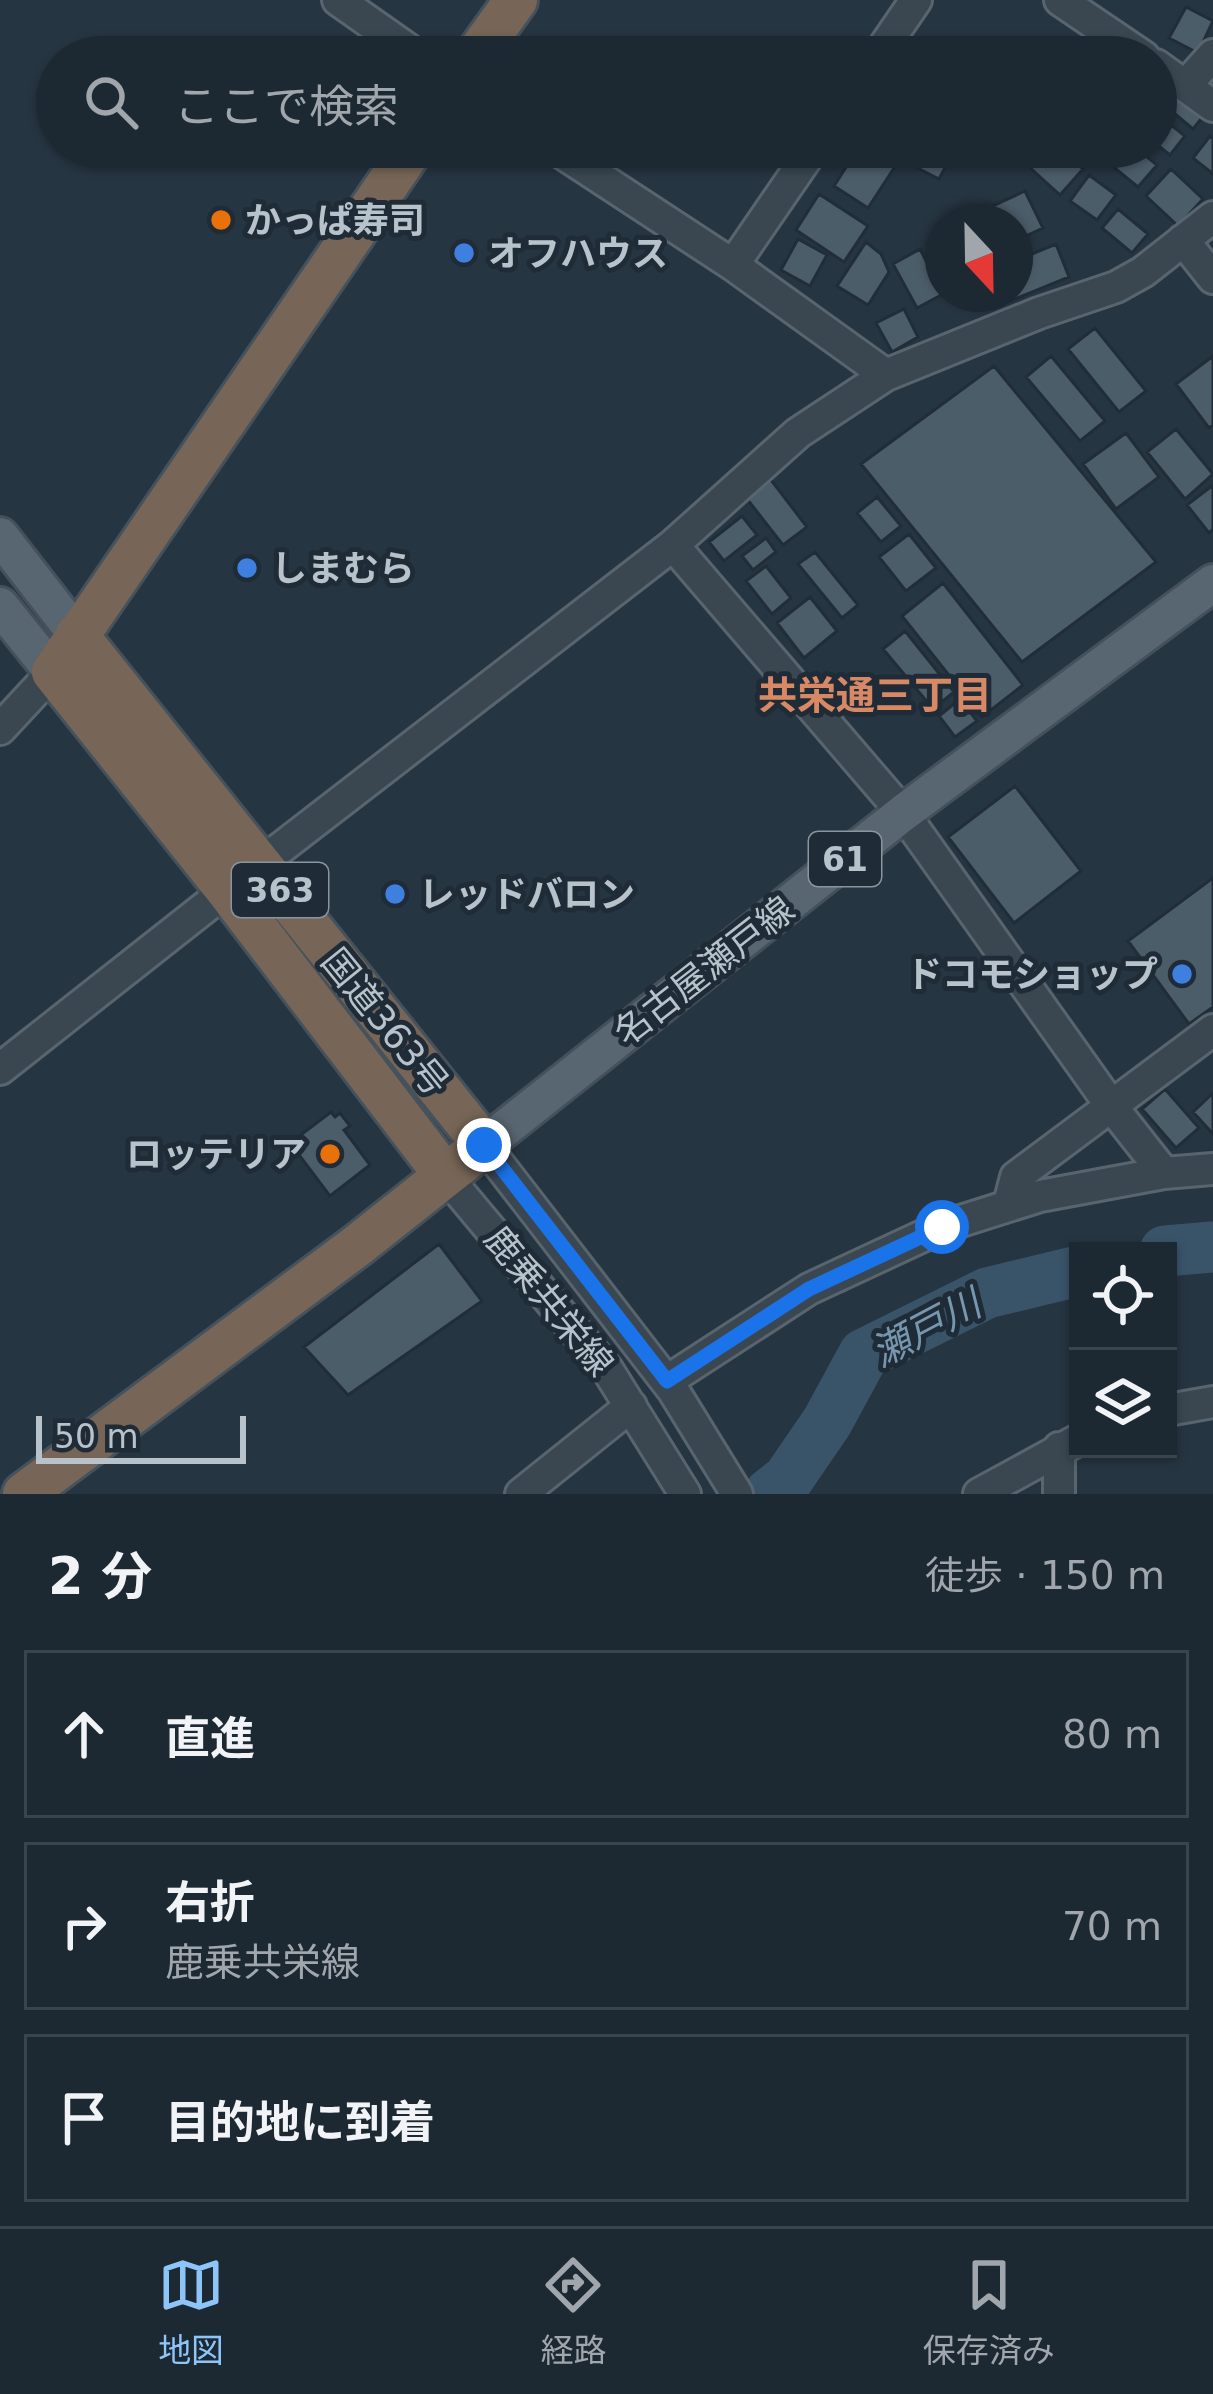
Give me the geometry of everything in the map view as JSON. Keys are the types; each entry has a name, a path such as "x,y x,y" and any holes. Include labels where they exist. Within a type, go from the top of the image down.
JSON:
{"highway":[{"path":"490,36 515,0"},
{"path":"53,672 399,168"},
{"name":"国道363号","path":"77,635 446,1175"},
{"name":"国道363号","path":"53,672 484,1145"},
{"path":"23,1494 358,1245 484,1145"}],"main road":[{"path":"0,536 77,635"},
{"name":"名古屋瀬戸線","path":"484,1145 903,813 1213,583"},
{"path":"0,606 53,672"}],"street":[{"path":"338,0 389,36"},
{"path":"891,36 916,0"},
{"path":"1060,0 1113,36"},
{"path":"1186,86 1213,55"},
{"path":"1177,80 1213,106"},
{"path":"585,168 733,265 886,375"},
{"path":"733,265 800,168"},
{"path":"0,1069 673,545 799,433 886,375 1116,287 1213,217"},
{"path":"1183,240 1213,278"},
{"path":"673,545 903,813 1164,1173"},
{"path":"0,729 53,672"},
{"path":"1009,1204 1016,1177 1213,1030"},
{"name":"鹿乗共栄線","path":"484,1145 674,1393 736,1494"},
{"path":"674,1393 809,1289 942,1227 1009,1204 1164,1173 1213,1169"},
{"name":"鹿乗共栄線","path":"446,1175 607,1369 685,1494"},
{"path":"1177,1408 1213,1402"},
{"path":"521,1494 639,1419"},
{"path":"979,1494 1068,1444"},
{"path":"1059,1494 1068,1444"}],"building":[{"path":"1186,7 1213,21 1198,53 1170,36"},
{"path":"1177,91 1205,114 1193,129 1177,116"},
{"path":"1213,138 1213,174 1193,158"},
{"path":"846,168 894,168 868,208 834,186"},
{"path":"917,168 945,168 939,179"},
{"path":"1030,168 1083,169 1060,195"},
{"path":"1115,168 1154,168 1138,187"},
{"path":"1171,169 1203,199 1178,226 1146,196"},
{"path":"1089,175 1116,195 1097,220 1070,201"},
{"path":"1025,191 1031,204 997,204"},
{"path":"819,194 868,226 844,262 796,230"},
{"path":"1033,207 1043,228 1033,233"},
{"path":"1118,209 1148,234 1132,253 1102,228"},
{"path":"798,239 827,255 810,286 781,270"},
{"path":"866,242 881,254 889,272 868,305 837,286"},
{"path":"1056,244 1069,277 1033,292 1033,254"},
{"path":"920,249 925,259 925,304 917,308 893,264"},
{"path":"904,309 918,337 892,352 876,323"},
{"path":"1095,328 1146,391 1119,412 1068,349"},
{"path":"1051,356 1105,421 1080,441 1026,377"},
{"path":"1213,356 1213,425 1209,428 1176,384"},
{"path":"994,366 1156,562 1022,662 861,464"},
{"path":"1176,429 1213,474 1185,499 1147,452"},
{"path":"1126,433 1159,477 1116,509 1083,464"},
{"path":"768,476 807,527 783,545 744,495"},
{"path":"1213,485 1213,529 1209,533 1187,505"},
{"path":"877,497 901,526 881,542 857,513"},
{"path":"742,516 757,535 724,561 709,542"},
{"path":"909,534 936,568 906,591 879,557"},
{"path":"766,538 776,552 753,570 742,556"},
{"path":"815,552 858,605 842,618 798,564"},
{"path":"766,566 791,598 772,614 746,581"},
{"path":"943,583 1023,685 982,717 902,616"},
{"path":"810,597 837,631 804,658 777,623"},
{"path":"905,631 954,692 933,709 883,649"},
{"path":"960,699 977,721 955,737 939,716"},
{"path":"1015,786 1081,871 1014,923 948,837"},
{"name":"ドコモショップ","path":"1213,878 1213,1007 1189,1024 1128,941"},
{"path":"1165,1089 1199,1128 1176,1148 1142,1109"},
{"path":"1213,1093 1213,1134 1193,1112"},
{"name":"ロッテリア","path":"331,1112 335,1117 340,1113 350,1126 344,1130 370,1165 330,1196 290,1143"},
{"path":"439,1244 482,1301 348,1395 304,1347"}],"waterway":[{"name":"瀬戸川","path":"1177,1250 1213,1247"},
{"name":"瀬戸川","path":"769,1494 788,1479 827,1422 864,1354 987,1293 1069,1273"}],"place":[{"name":"かっぱ寿司","path":"221,220"},
{"name":"オフハウス","path":"464,253"},
{"name":"しまむら","path":"247,568"},
{"name":"レッドバロン","path":"395,894"},
{"name":"ドコモショップ","path":"1182,974"},
{"name":"ロッテリア","path":"330,1154"}],"district":[{"name":"共栄通三丁目","path":"875,695"}],"route":[{"path":"484,1145 667,1381 809,1289 942,1227"}]}
